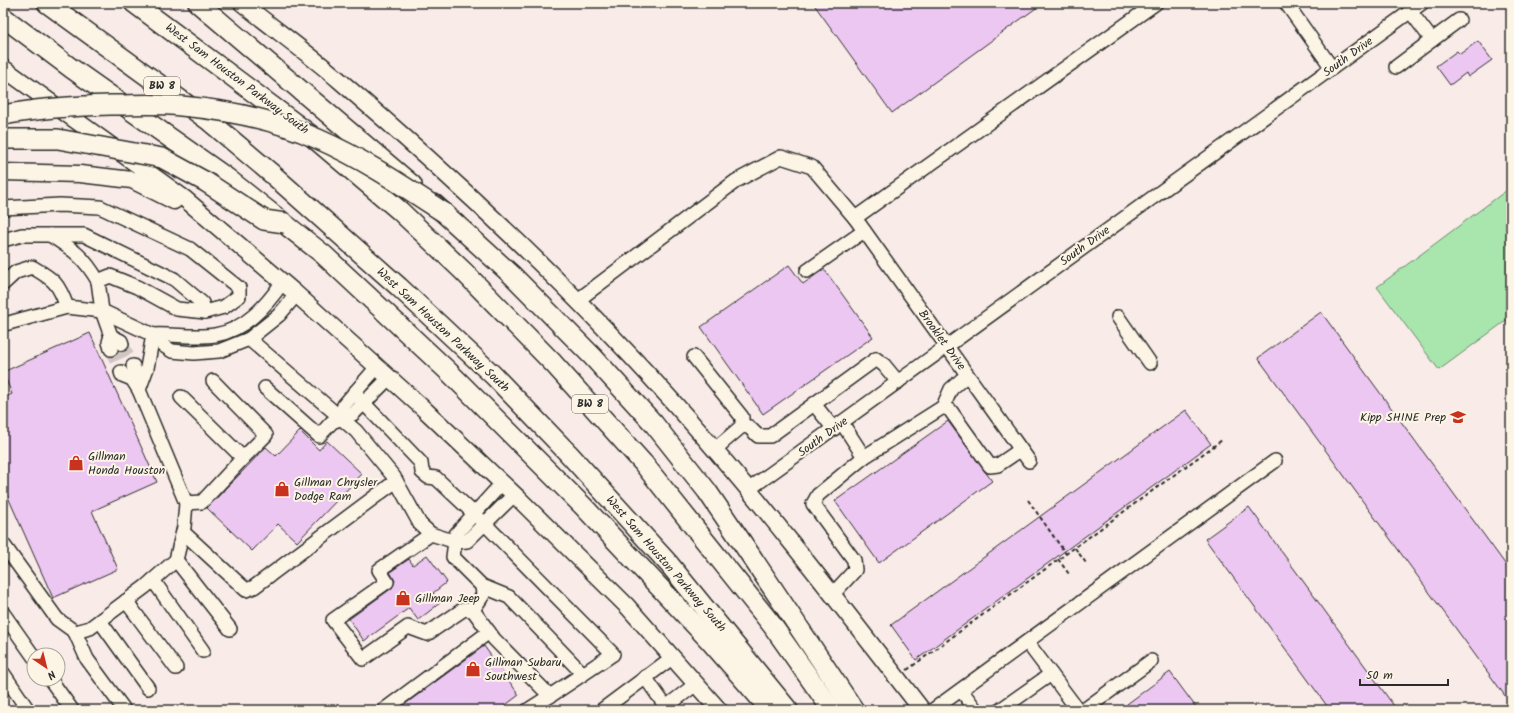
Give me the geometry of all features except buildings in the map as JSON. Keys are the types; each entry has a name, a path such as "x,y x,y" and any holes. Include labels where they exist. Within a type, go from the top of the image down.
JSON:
{"highway":[{"name":"West Sam Houston Parkway South","path":"47,3 208,120 272,174 405,292 493,375 563,447 669,564 788,710"},
{"name":"West Sam Houston Parkway South","path":"134,3 308,133 400,211 463,271 552,362 643,463 695,526 772,625 832,710"},
{"path":"198,3 446,214 512,276 588,352 654,424 707,491 854,710"},
{"path":"3,17 65,64 227,178 285,223 355,283 486,408 645,570 725,657 766,705 781,710"},
{"path":"3,115 66,106 135,105 181,106 248,116 283,125 319,139 379,170 446,214"},
{"path":"3,139 58,139 162,158 206,182 264,220 285,223"}],"main road":[{"path":"242,3 338,79 461,188 578,300 690,420 833,594 922,710"},
{"path":"3,68 185,199 390,378 515,494 627,606 719,710"},
{"path":"3,172 80,174 132,180 168,197 207,219"}],"street":[{"path":"855,218 1156,3"},
{"path":"1286,3 1332,68"},
{"name":"South Drive","path":"748,490 1422,3"},
{"path":"1410,11 1432,40"},
{"path":"1396,67 1459,20"},
{"name":"Brooklet Drive","path":"578,300 736,181 781,157 812,167 855,218 1029,461"},
{"path":"3,208 60,205 100,207 190,249 239,288 239,296 224,307 205,312 177,309 136,287 110,276 98,281"},
{"path":"807,271 864,231"},
{"path":"50,234 69,246 87,262 98,281 102,311 112,336 121,341 117,347"},
{"path":"3,240 22,235 84,235 174,279 202,304 205,312"},
{"path":"3,284 16,272 32,267 49,278 60,288 67,307"},
{"path":"153,335 216,335 235,328 252,317 266,305 282,283"},
{"path":"4,323 67,307 102,311 153,335 164,346 172,351 194,353 219,351 249,339 279,316 296,295"},
{"path":"1118,317 1150,363"},
{"path":"75,632 90,628 100,621 153,580 176,560 183,532 186,503 131,377 147,368 153,335"},
{"path":"249,339 356,431 396,481 420,524 431,534 456,542 467,541 515,494"},
{"path":"694,357 742,417 742,426"},
{"path":"714,450 742,426 749,427 758,436 770,436 876,359 884,365 898,382"},
{"path":"341,418 344,405 377,367"},
{"path":"833,594 855,570 854,560 813,504 818,495 864,457 943,407 951,389 967,375"},
{"path":"265,388 319,436 332,422 354,414 390,378"},
{"path":"186,503 202,502 266,435 213,381"},
{"path":"354,393 421,463 422,472 428,477 436,478 485,524 613,654 528,710"},
{"path":"181,397 243,458"},
{"path":"814,404 838,426 864,457"},
{"path":"943,407 950,410 990,466 998,465 1020,450"},
{"path":"933,710 1276,461"},
{"path":"183,532 246,590 254,587 396,481"},
{"path":"502,483 456,534 454,557 482,586 510,597 583,674"},
{"path":"431,534 379,570 387,582 333,620 363,659 408,627 427,634 464,609 473,610 489,632 550,696"},
{"path":"3,544 57,619 75,632 87,659 123,708"},
{"path":"176,560 230,629"},
{"path":"153,580 203,651"},
{"path":"473,610 483,595 482,586"},
{"path":"126,601 176,668"},
{"path":"3,613 27,647"},
{"path":"100,621 148,688"},
{"path":"384,710 489,632"},
{"path":"1027,642 1078,710"},
{"path":"604,709 673,657"},
{"path":"1084,710 1151,661"},
{"path":"3,673 28,710"},
{"path":"1000,710 1051,674"},
{"path":"645,678 664,709 696,684"},
{"path":"56,687 72,710"},
{"path":"961,690 976,710"}],"path":[{"path":"896,677 1222,440"},
{"path":"1028,500 1066,554"},
{"path":"1075,548 1086,562"},
{"path":"1058,559 1070,574"}],"green space":[{"path":"1511,187 1511,317 1439,370 1377,287"}],"tunnel":[{"path":"122,344 133,366"},
{"path":"111,349 121,372"}],"place":[{"name":"Kipp SHINE Prep","path":"1458,417"},
{"name":"Gillman Honda Houston","path":"76,463"},
{"name":"Gillman Chrysler Dodge Ram","path":"282,489"},
{"name":"Gillman Jeep","path":"403,598"},
{"name":"Gillman Subaru Southwest","path":"473,669"}]}
